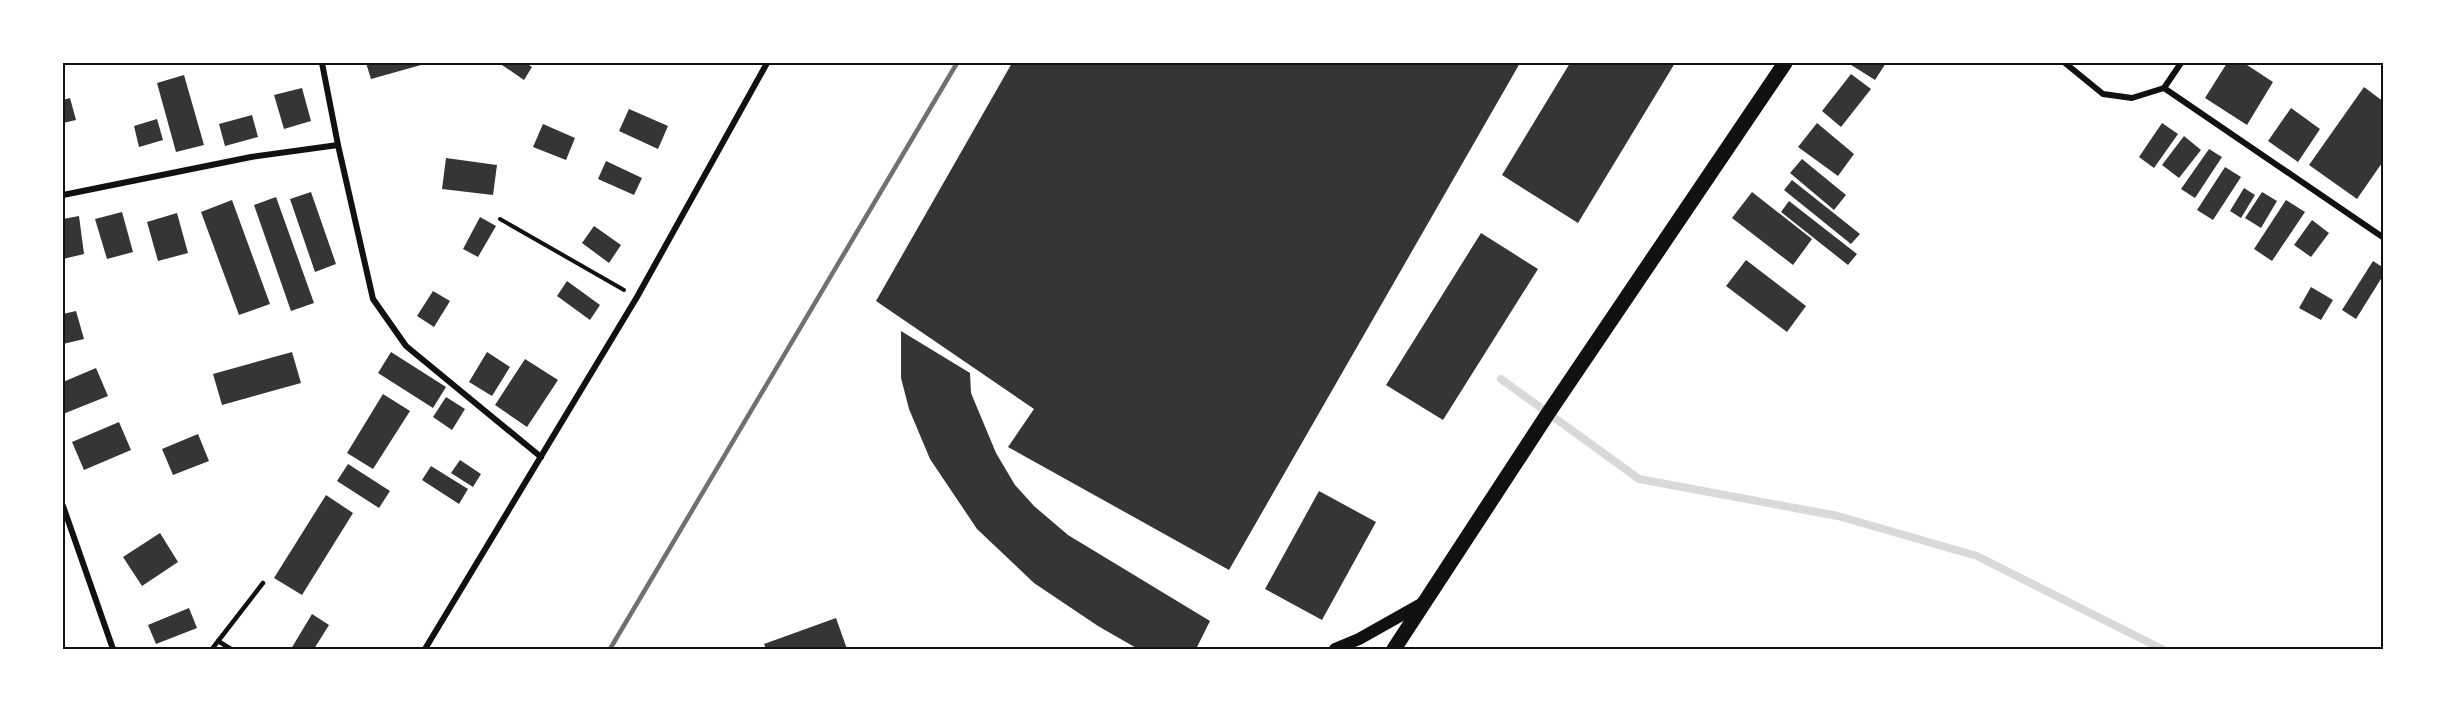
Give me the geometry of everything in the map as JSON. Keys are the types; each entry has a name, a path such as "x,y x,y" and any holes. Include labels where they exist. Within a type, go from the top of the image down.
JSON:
{"main road":[{"path":"1394,649 1548,414 1785,63"},
{"path":"1335,649 1359,639 1427,601"}],"street":[{"path":"322,63 373,299 406,346 541,457"},
{"path":"425,649 637,297 767,63"},
{"path":"2065,63 2103,94 2132,98 2164,88 2181,63"},
{"path":"2164,88 2384,238"},
{"path":"63,195 251,157 338,144"},
{"path":"63,506 113,649"}],"lane":[{"path":"212,649 263,583"},
{"path":"218,642 231,649"}],"path":[{"path":"500,219 637,297"}],"building":[{"path":"366,63 420,63 421,65 371,79"},
{"path":"499,63 526,63 532,67 524,80"},
{"path":"1012,63 1520,63 1229,570 1008,447 1034,409 876,301"},
{"path":"1570,63 1675,63 1578,223 1502,175"},
{"path":"1848,63 1886,63 1875,80"},
{"path":"2227,63 2244,63 2273,82 2247,125 2205,98"},
{"path":"1851,74 1871,89 1841,127 1822,111"},
{"path":"184,75 204,145 176,152 157,83"},
{"path":"2364,87 2384,102 2384,160 2357,199 2309,165"},
{"path":"302,88 311,121 284,129 274,95"},
{"path":"70,98 76,120 63,123 63,100"},
{"path":"2291,108 2320,129 2298,162 2268,141"},
{"path":"629,109 668,126 658,149 619,131"},
{"path":"252,115 258,137 225,146 219,124"},
{"path":"157,119 163,140 139,147 134,126"},
{"path":"1817,123 1854,154 1838,176 1798,147"},
{"path":"2162,123 2178,134 2154,168 2139,157"},
{"path":"543,124 575,138 566,160 533,147"},
{"path":"2184,136 2201,150 2179,178 2162,165"},
{"path":"2209,149 2222,157 2195,198 2181,189"},
{"path":"446,158 497,165 493,195 442,189"},
{"path":"1802,159 1846,195 1834,210 1790,173"},
{"path":"606,161 642,178 634,195 598,179"},
{"path":"2225,167 2241,177 2213,220 2197,210"},
{"path":"1792,180 1860,234 1851,244 1784,190"},
{"path":"2244,188 2255,195 2241,218 2230,211"},
{"path":"311,192 336,264 315,272 290,199"},
{"path":"1752,192 1812,239 1793,265 1732,218"},
{"path":"2262,192 2277,201 2261,228 2245,218"},
{"path":"276,197 314,303 291,311 254,205"},
{"path":"232,200 270,304 239,315 201,212"},
{"path":"2286,200 2305,212 2272,261 2254,249"},
{"path":"1789,201 1857,254 1848,265 1781,212"},
{"path":"122,212 133,252 107,259 95,219"},
{"path":"177,213 188,253 158,261 147,222"},
{"path":"79,216 84,254 63,259 63,219"},
{"path":"480,217 496,226 478,257 463,249"},
{"path":"2312,220 2329,233 2311,257 2294,245"},
{"path":"594,226 621,245 609,263 582,243"},
{"path":"1481,233 1538,269 1443,420 1386,385"},
{"path":"1746,260 1806,306 1787,332 1726,286"},
{"path":"2373,261 2384,268 2384,274 2356,319 2342,310"},
{"path":"567,281 600,305 590,320 557,296"},
{"path":"2311,287 2333,300 2321,320 2299,308"},
{"path":"433,291 450,301 434,327 417,316"},
{"path":"76,311 84,339 63,344 63,314"},
{"path":"901,331 970,373 971,393 996,453 1015,485 1034,506 1068,535 1210,621 1196,649 1138,649 1098,626 1034,583 977,529 930,459 909,409 901,378"},
{"path":"292,352 301,383 222,405 213,374"},
{"path":"391,352 446,387 433,408 378,373"},
{"path":"487,352 510,367 492,396 469,382"},
{"path":"525,359 558,380 527,427 495,405"},
{"path":"96,368 108,396 63,414 63,382"},
{"path":"383,394 410,411 373,469 347,453"},
{"path":"446,397 465,409 452,430 433,417"},
{"path":"119,422 131,450 84,470 72,442"},
{"path":"198,434 209,461 173,475 162,449"},
{"path":"460,460 481,474 473,487 451,473"},
{"path":"348,464 390,491 379,508 337,481"},
{"path":"431,466 468,489 459,504 422,480"},
{"path":"1319,491 1376,522 1322,620 1265,589"},
{"path":"326,495 353,513 302,595 274,578"},
{"path":"160,533 178,562 142,586 123,557"},
{"path":"189,608 197,628 156,644 148,625"},
{"path":"312,614 329,625 314,649 291,649"},
{"path":"836,618 847,649 766,649 764,644"}],"waterway":[{"path":"1501,379 1639,479 1838,516 1977,556 2162,649"}],"railway":[{"path":"610,649 957,63"}]}
